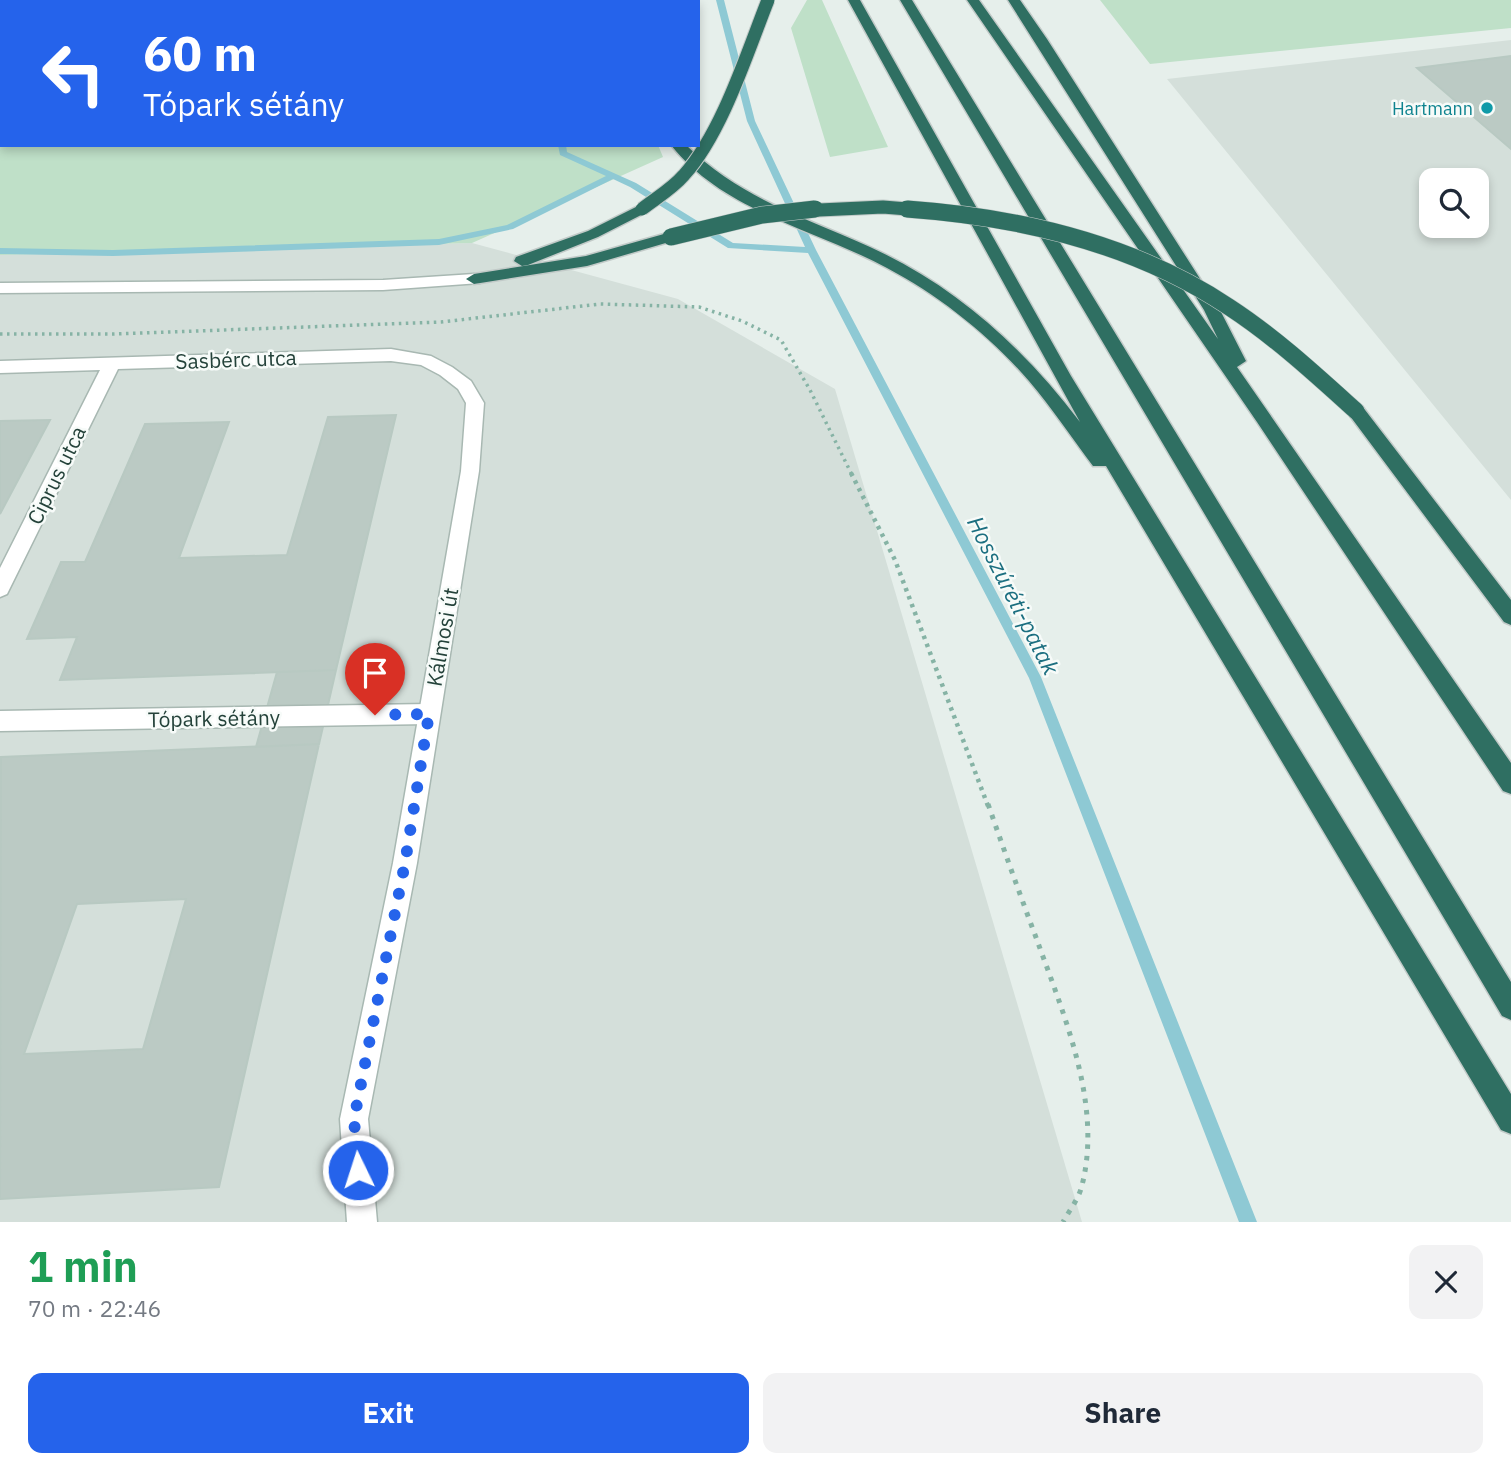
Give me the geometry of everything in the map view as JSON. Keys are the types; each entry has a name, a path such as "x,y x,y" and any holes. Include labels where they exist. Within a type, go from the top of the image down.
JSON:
{"highway":[{"path":"474,279 593,234 642,209 669,189 690,168 736,82 768,0"},
{"path":"854,0 1063,378 1511,1120"},
{"path":"906,0 1511,1007"},
{"path":"973,0 1263,417 1511,783"},
{"path":"1014,0 1212,310 1263,417"},
{"path":"680,147 697,168 742,197 781,217 854,245 939,294 985,329 1025,366 1153,529"},
{"path":"474,279 587,261 671,237 774,213 832,208 893,208 983,217 1079,239 1140,260 1206,293 1285,346 1356,411 1511,617"}],"street":[{"path":"0,288 383,285 474,279"},
{"name":"Sasbérc utca","path":"0,367 391,355 425,360 465,385"},
{"name":"Ciprus utca","path":"0,588 113,363"},
{"name":"Kálmosi út","path":"362,1222 354,1119 405,863 470,471 475,402 465,385"},
{"name":"Tópark sétány","path":"0,722 429,714"}],"path":[{"path":"0,334 114,334 441,322 611,304 699,307 742,321 781,340 810,390 895,560 957,720 1068,1026 1080,1073 1088,1136 1081,1189 1063,1222"}],"shaded area":[{"path":"1511,40 1511,500 1167,79"},
{"path":"472,243 678,299 835,389 1082,1222 0,1222 0,255"}],"green space":[{"path":"807,0 822,0 888,147 830,157 791,28"},
{"path":"1100,0 1511,0 1511,28 1150,64"},
{"path":"0,147 659,147 663,157 472,243 0,255"}],"building":[{"name":"Hartmann","path":"1511,56 1511,149 1417,68"},
{"path":"396,415 336,670 60,680 77,637 27,639 61,562 85,562 145,424 229,422 179,558 287,555 328,417"},
{"path":"50,420 0,514 0,421"},
{"path":"336,670 319,744 256,747 277,672"},
{"path":"319,744 219,1187 0,1199 1,757","holes":["186,899 143,1049 24,1054 77,904"]}],"waterway":[{"name":"Hosszúréti-patak","path":"720,0 751,121 811,250"},
{"path":"562,147 563,153 633,185 731,246 811,250"},
{"path":"0,251 113,253 439,242 510,227 613,176"},
{"name":"Hosszúréti-patak","path":"811,250 1035,677 1248,1222"}],"place":[{"name":"Hartmann","path":"1487,108"}],"route":[{"path":"358,1170 354,1119 405,863 429,714 375,715"}]}
